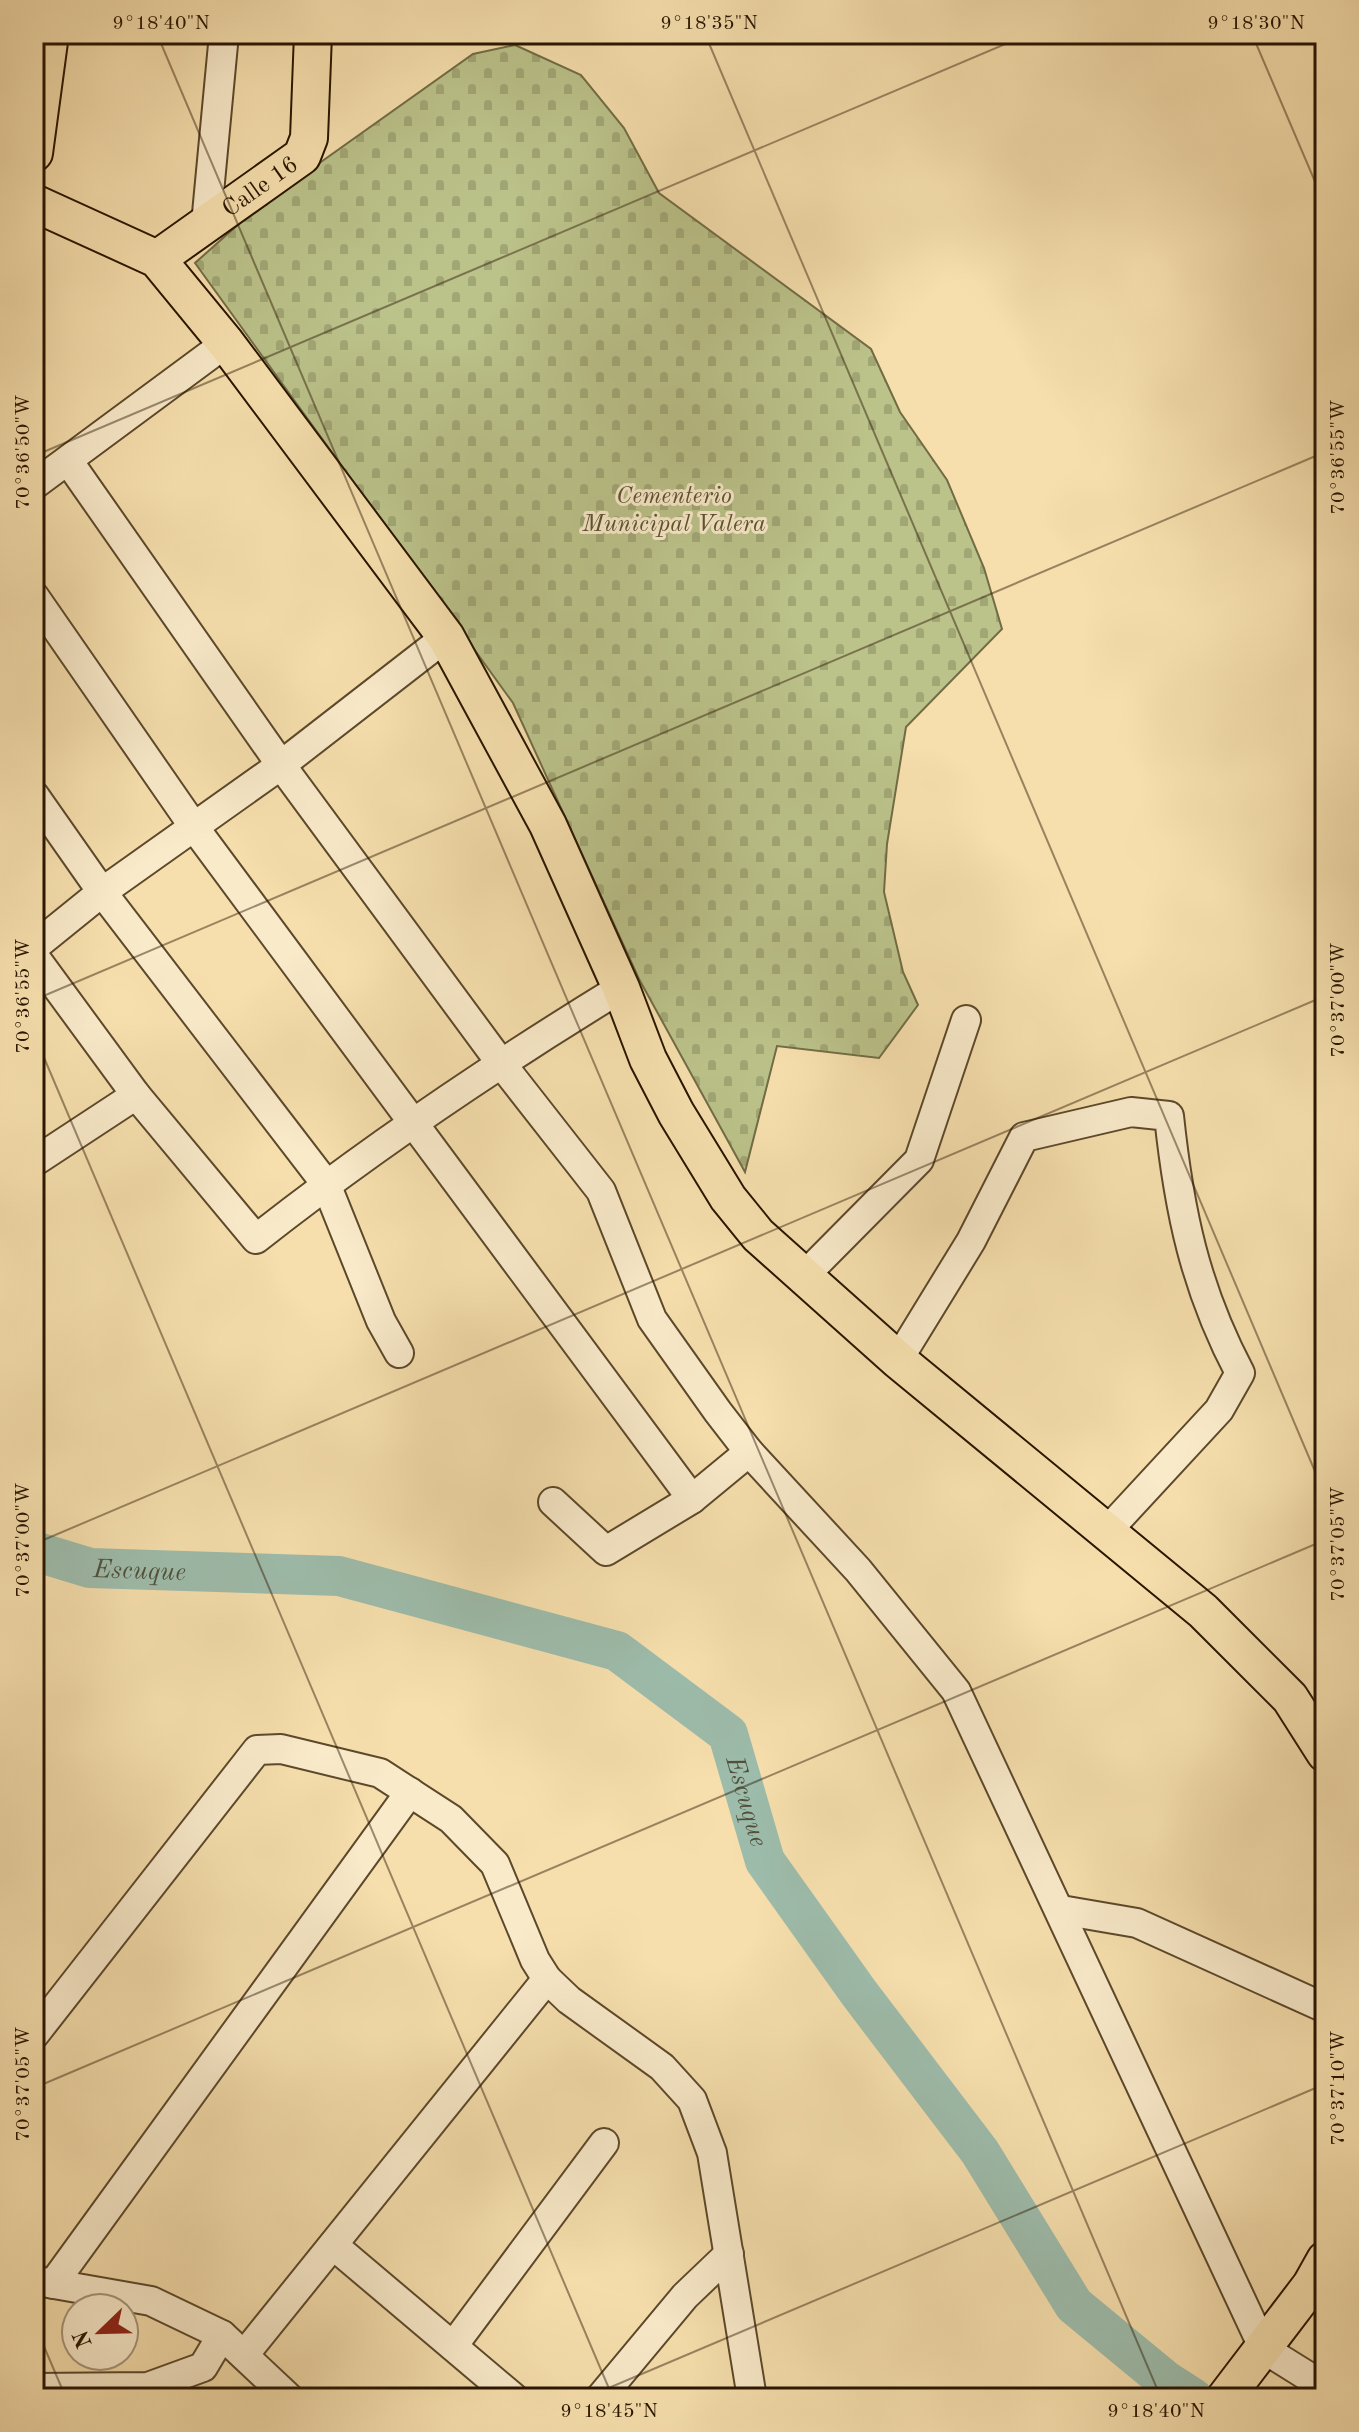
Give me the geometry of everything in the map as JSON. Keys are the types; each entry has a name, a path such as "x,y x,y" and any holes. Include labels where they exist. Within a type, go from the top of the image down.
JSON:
{"main road":[{"path":"34,153 50,34"},
{"name":"Calle 16","path":"157,259 302,156 309,138 313,34"},
{"path":"34,203 157,259 226,343 446,637 548,825 621,988 648,1059 696,1150 758,1235 898,1360 1203,1611 1290,1698 1325,1753"},
{"path":"1228,2395 1311,2285 1325,2260"}],"street":[{"path":"206,224 224,34"},
{"path":"34,485 226,343"},
{"path":"69,462 281,765 500,1062 601,1191 652,1319 749,1452 858,1570 956,1691 1264,2349 1325,2387"},
{"path":"34,596 194,827 692,1499"},
{"path":"34,947 102,892 281,765 446,637"},
{"path":"34,795 102,892 326,1184 381,1321 399,1353"},
{"path":"34,956 136,1095 256,1239 413,1121 500,1062 621,988"},
{"path":"803,1277 919,1160 966,1020"},
{"path":"34,1162 136,1095"},
{"path":"898,1360 971,1241 1024,1137 1131,1112 1169,1116 1177,1189 1192,1263 1215,1326 1240,1373 1219,1410 1107,1531"},
{"path":"553,1502 606,1551 692,1499 749,1452"},
{"path":"34,2035 257,1750 281,1749 380,1773 451,1819 495,1864 535,1960 547,1979 569,2000 662,2067 692,2100 712,2153 752,2398"},
{"path":"289,2398 222,2335 151,2301 44,2282 410,1792"},
{"path":"1061,1910 1137,1923 1325,2008"},
{"path":"244,2355 547,1979"},
{"path":"453,2346 604,2143"},
{"path":"333,2245 514,2398"},
{"path":"600,2398 685,2296 729,2254"},
{"path":"34,2388 148,2387 203,2367 222,2335"}],"green space":[{"name":"Cementerio Municipal Valera","path":"515,45 581,75 624,128 659,193 871,349 900,412 947,480 984,568 1002,629 906,727 887,844 884,892 903,972 918,1005 879,1058 777,1046 745,1172 639,979 513,703 195,263 259,206 473,54"}],"waterway":[{"name":"Escuque","path":"34,1551 90,1568 339,1576 617,1651 728,1734 765,1861 859,1993 980,2152 1074,2305 1165,2380 1193,2398"}]}
